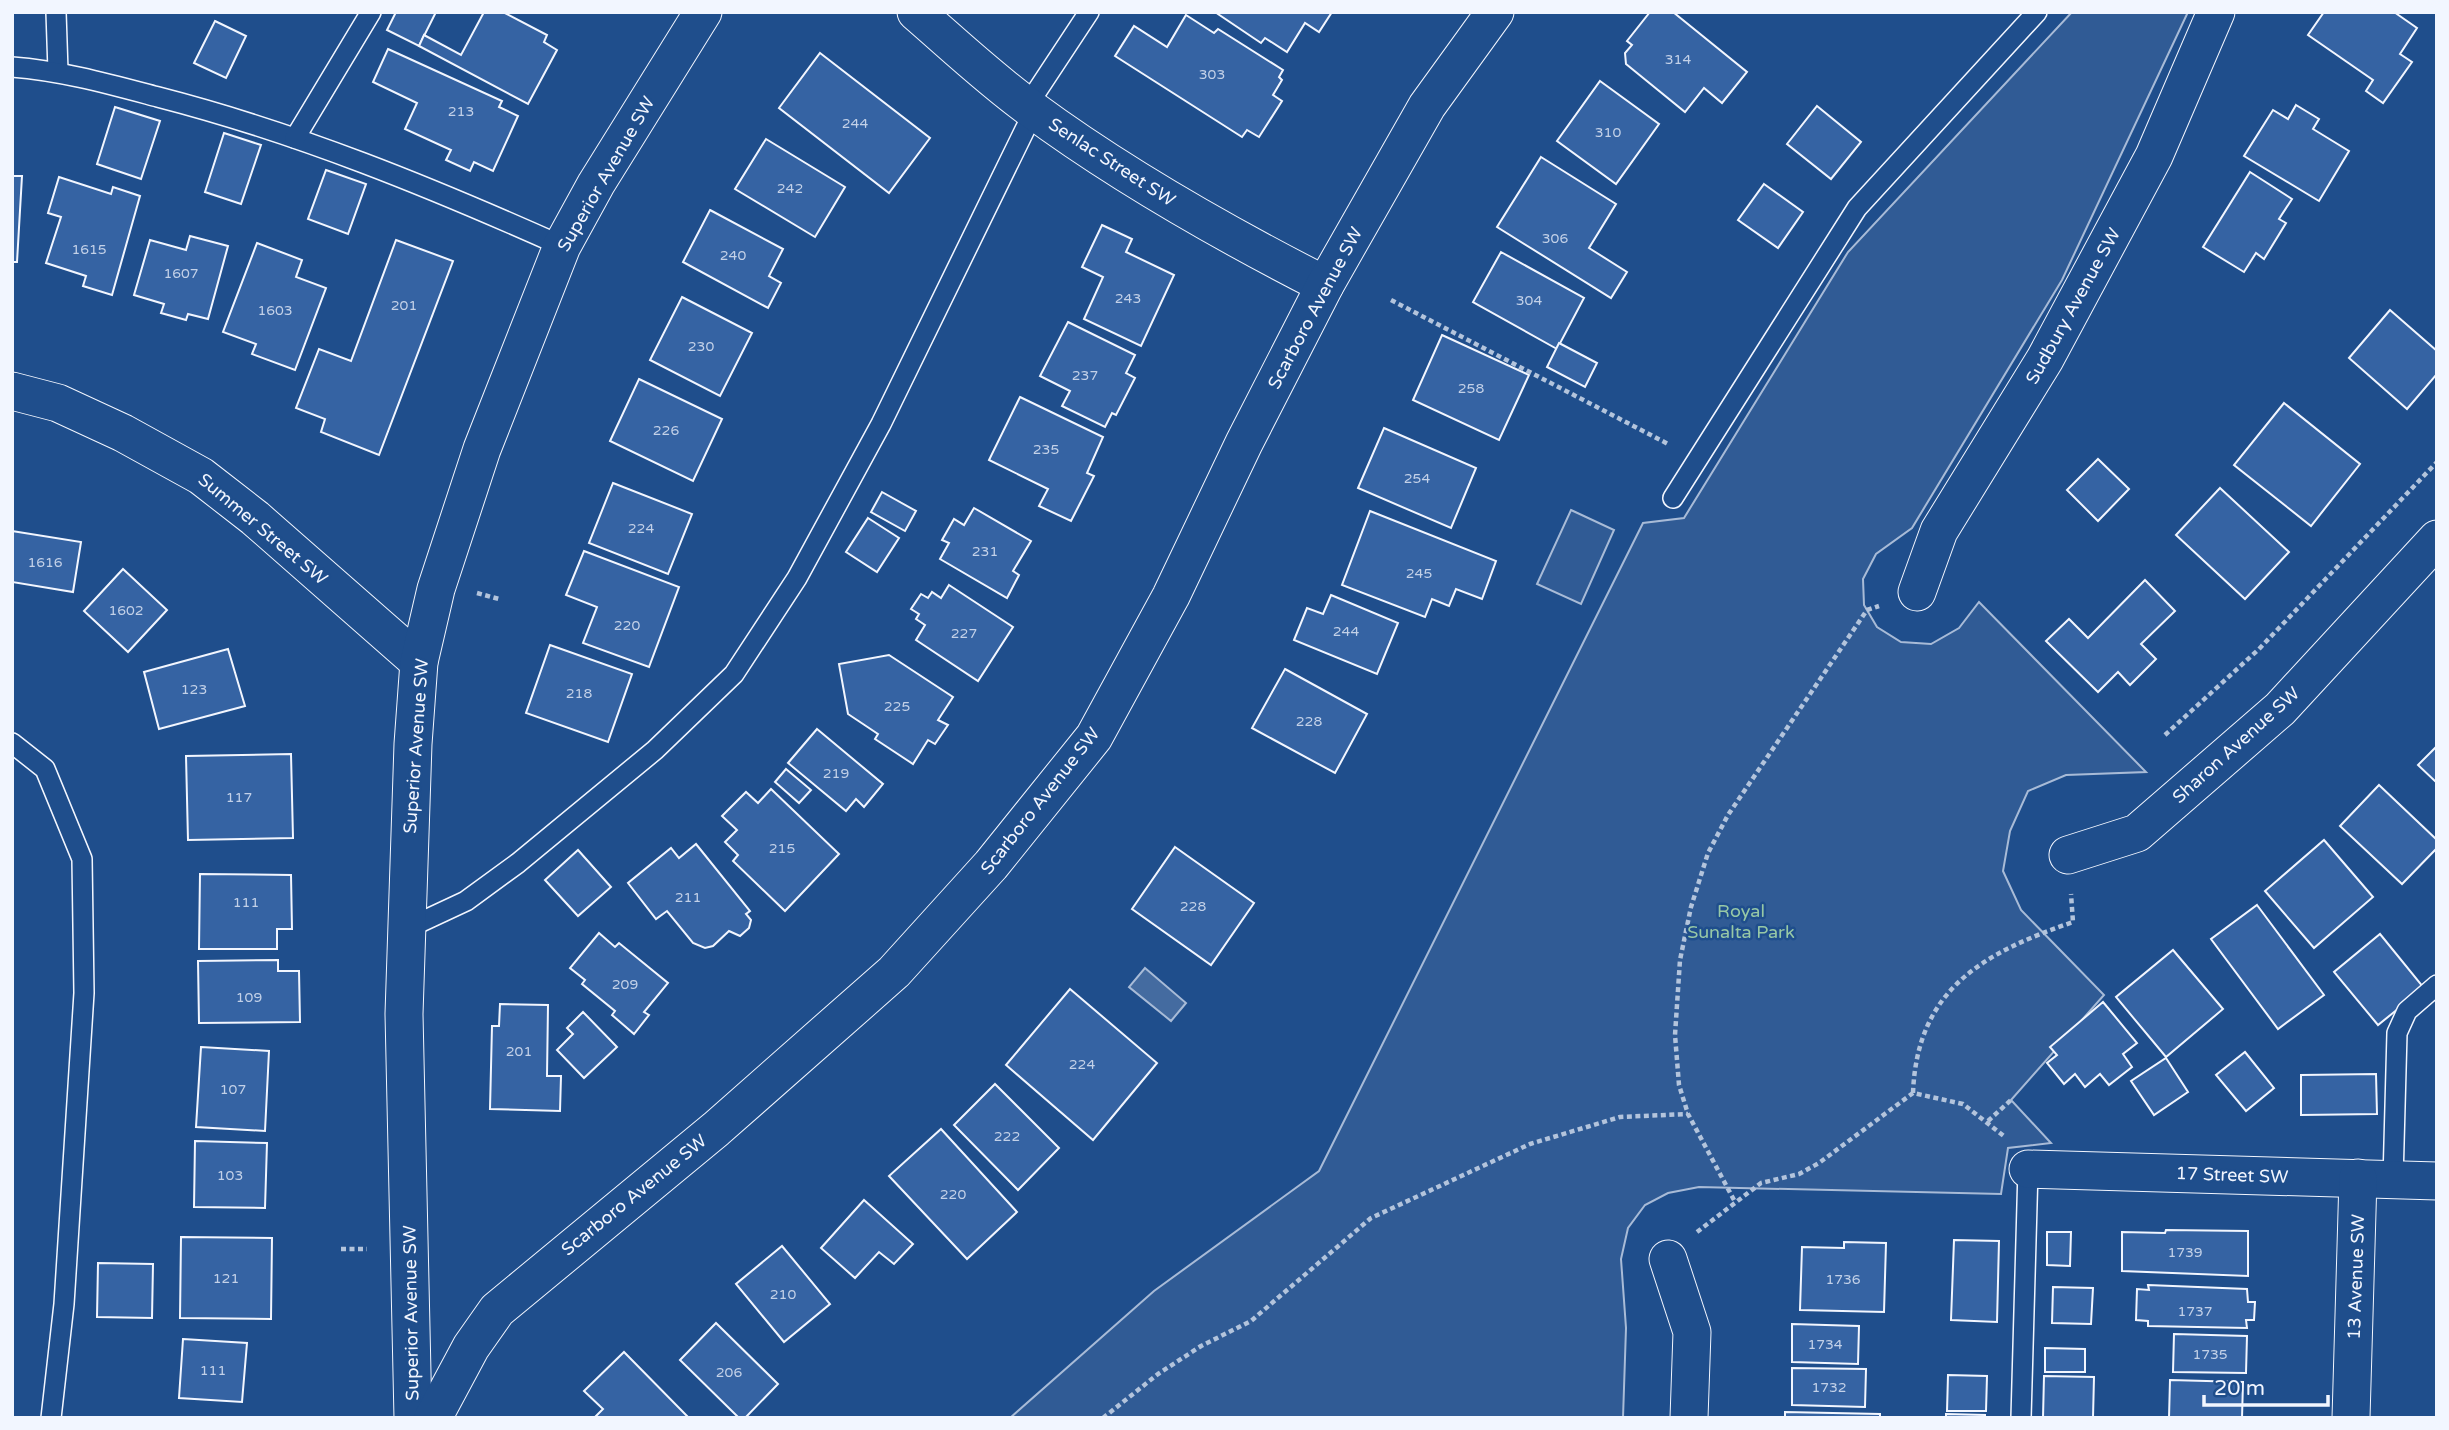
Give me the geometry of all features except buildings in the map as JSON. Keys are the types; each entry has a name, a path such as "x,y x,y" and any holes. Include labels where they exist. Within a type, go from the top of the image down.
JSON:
{"street":[{"name":"Superior Avenue SW","path":"413,1418 404,1014 419,662 436,589 482,449 562,246 596,184 703,12"},
{"name":"Senlac Street SW","path":"916,12 1030,108 1183,208 1325,285"},
{"name":"Scarboro Avenue SW","path":"433,1418 471,1347 497,1310 716,1129 894,972 991,865 1094,737 1171,596 1244,443 1325,285 1427,106 1495,12"},
{"name":"Sudbury Avenue SW","path":"1917,592 1939,531 2045,359 2154,156 2216,12"},
{"name":"Summer Street SW","path":"12,391 58,403 123,433 201,476 255,518 419,662"},
{"name":"Sharon Avenue SW","path":"2068,855 2137,833 2280,709 2437,539"},
{"name":"17 Street SW","path":"2019,1155 2437,1181"},
{"name":"13 Avenue SW","path":"2351,1418 2376,1179"},
{"path":"1668,1259 1692,1332 1689,1418"}],"lane":[{"path":"56,12 58,71"},
{"path":"295,138 371,12"},
{"path":"406,929 467,901 518,863 655,750 734,674 797,578 881,424 1030,108 1089,12"},
{"path":"1674,498 1696,458 1857,208 2037,12"},
{"path":"12,67 58,71 229,115 418,182 562,246"},
{"path":"12,743 45,769 82,859 84,993 64,1304 51,1418"},
{"path":"2376,1179 2397,1033 2407,1011 2437,985"},
{"path":"2019,1155 2021,1418"}],"path":[{"path":"1391,300 1696,458"},
{"path":"2165,735 2259,649 2437,462"},
{"path":"476,592 499,599"},
{"path":"1734,1200 1688,1114 1679,1085 1675,1035 1680,960 1691,907 1708,853 1728,815 1867,610"},
{"path":"1913,1093 1914,1067 1922,1034 1946,993 1967,972 1990,957 2073,922 2072,911"},
{"path":"1713,1216 1760,1183 1799,1174 1819,1163 1913,1093 1963,1104 1988,1121 2019,1155"},
{"path":"1988,1121 2011,1100"},
{"path":"1103,1418 1158,1374 1201,1346 1251,1321 1371,1218 1530,1144 1620,1117 1688,1114"},
{"path":"341,1249 367,1249"}],"shaded area":[{"name":"Royal Sunalta Park","path":"2072,12 2188,12 2062,280 1912,528 1876,554 1863,579 1864,605 1877,627 1901,642 1931,644 1959,628 1979,602 2146,772 2066,775 2028,791 2010,831 2003,871 2021,910 2104,995 2011,1100 2051,1143 2008,1148 2001,1194 1699,1187 1668,1193 1645,1205 1628,1228 1621,1259 1626,1328 1623,1418 1010,1418 1154,1291 1319,1171 1643,523 1684,518 1848,252"},
{"path":"1571,510 1614,530 1581,604 1537,584"},
{"path":"1145,968 1186,1003 1171,1021 1129,987"}]}
